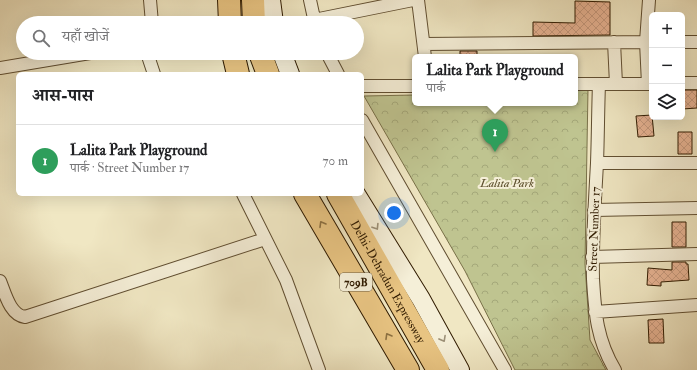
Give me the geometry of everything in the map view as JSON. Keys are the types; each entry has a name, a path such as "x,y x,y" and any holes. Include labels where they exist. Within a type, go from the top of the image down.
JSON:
{"highway":[{"path":"229,0 230,16"},
{"path":"253,0 254,16"},
{"path":"234,60 237,72"},
{"path":"263,60 267,72"},
{"name":"709B","path":"306,196 408,370"},
{"name":"Delhi-Dehradun Expressway","path":"339,196 438,370"}],"street":[{"path":"150,0 151,16"},
{"path":"271,0 273,16"},
{"path":"310,0 314,16"},
{"path":"342,16 413,0"},
{"path":"418,0 425,54"},
{"path":"649,0 649,12"},
{"path":"614,42 616,84"},
{"path":"424,44 649,42"},
{"path":"685,42 697,42"},
{"path":"0,68 48,60"},
{"path":"149,60 153,72"},
{"path":"285,60 289,72"},
{"path":"331,60 337,72"},
{"path":"685,83 697,83"},
{"path":"578,84 649,84"},
{"name":"Street Number 17","path":"598,84 597,163 592,257 594,312 607,357 615,370"},
{"path":"364,86 412,86"},
{"path":"364,123 505,370"},
{"path":"597,163 697,164"},
{"path":"244,196 286,280 319,370"},
{"path":"357,196 421,299 460,370"},
{"path":"594,210 697,208"},
{"path":"0,281 12,307 20,316 25,317 265,239"},
{"path":"592,257 697,254"},
{"path":"594,312 697,305"}],"green space":[{"name":"Lalita Park","path":"578,89 588,89 585,264 590,340 606,370 515,370 465,271 364,96 412,95 412,106 578,106"}],"building":[{"path":"575,1 610,2 610,35 533,36 533,22 575,23"},
{"path":"460,51 477,51 477,54 460,54"},
{"path":"685,90 697,90 697,108 685,109"},
{"path":"649,115 649,120 652,120 654,136 638,137 636,116"},
{"path":"678,132 692,132 692,154 678,154"},
{"path":"672,222 686,222 686,247 672,247"},
{"path":"672,262 686,262 686,264 688,264 689,280 661,282 661,286 647,285 648,268 672,270"},
{"path":"663,319 664,343 649,343 648,320"}],"place":[{"name":"Lalita Park Playground","path":"495,152"}]}
